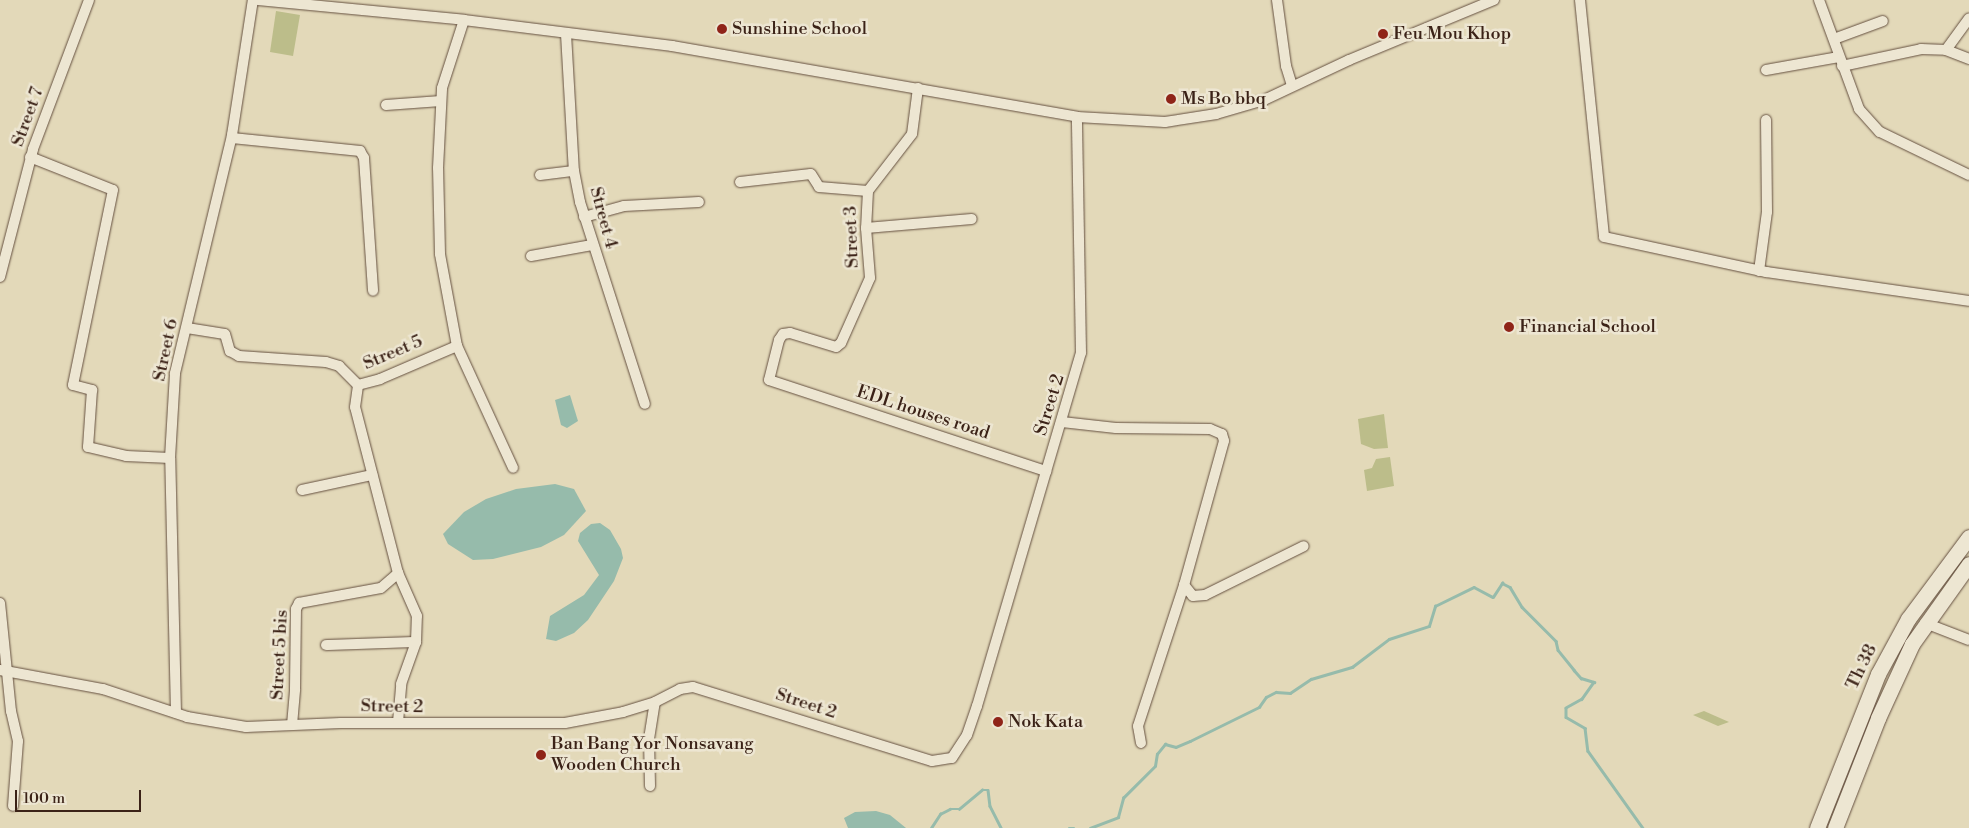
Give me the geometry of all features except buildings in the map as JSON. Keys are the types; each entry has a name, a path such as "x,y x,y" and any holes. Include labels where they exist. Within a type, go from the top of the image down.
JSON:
{"street":[{"name":"Street 7","path":"0,277 30,157 90,0"},
{"name":"Street 6","path":"176,713 170,458 175,373 232,138 253,0"},
{"path":"258,0 464,20 672,46 918,88 1077,118 1164,122 1216,114 1264,100 1482,2 1494,0"},
{"path":"1277,0 1286,66 1292,86"},
{"path":"1580,0 1604,237 1759,271 1969,301"},
{"path":"1819,0 1859,109 1880,132 1969,175"},
{"path":"1946,50 1969,18"},
{"path":"464,20 442,88 438,168 440,254 457,346 513,468"},
{"path":"1834,39 1883,21"},
{"name":"Street 4","path":"566,34 574,171 592,245 645,404"},
{"path":"1766,70 1841,62 1921,49 1946,50 1969,59"},
{"name":"Street 3","path":"769,380 779,340 783,334 790,333 836,347 841,344 870,278 866,228 868,191 912,134 918,88"},
{"path":"386,105 441,100"},
{"name":"Street 2","path":"4,670 103,690 176,713 246,727 398,722 495,725 565,723 596,719 655,702 680,689 693,687 932,761 952,758 967,735 978,706 1046,471 1076,376 1082,331 1077,118"},
{"path":"1759,271 1768,212 1766,120"},
{"path":"232,138 360,151 364,158 373,291"},
{"path":"30,157 113,190 73,385 92,390 88,447 126,456 170,458"},
{"path":"540,175 574,171"},
{"path":"740,182 811,174 819,187 868,191"},
{"path":"584,217 624,206 698,202"},
{"path":"866,228 972,219"},
{"path":"531,256 592,245"},
{"path":"187,328 225,334 230,351 239,356 326,362 339,366 358,385"},
{"name":"Street 5","path":"398,722 401,684 416,642 417,616 398,573 372,475 355,407 358,385 457,346"},
{"name":"EDL houses road","path":"769,380 1046,471"},
{"path":"1062,422 1116,428 1210,429 1222,434 1224,441 1184,585 1138,726 1141,744"},
{"path":"302,490 372,475"},
{"name":"Th 38","path":"1817,828 1862,710 1898,636 1969,537"},
{"path":"1184,585 1193,596 1205,595 1304,546"},
{"name":"Th 38","path":"1835,828 1878,718 1912,644 1925,623 1969,564"},
{"name":"Street 5 bis","path":"292,725 295,689 296,609 299,603 381,588 398,573"},
{"path":"0,603 4,670 18,741 13,806"},
{"path":"1925,623 1969,640"},
{"path":"1898,636 1912,644"},
{"path":"326,645 416,642"},
{"path":"650,786 649,739 655,702"}],"green space":[{"path":"276,11 300,15 293,56 270,52"},
{"path":"1384,414 1388,448 1374,449 1361,444 1358,419"},
{"path":"1390,457 1394,486 1367,491 1364,470 1372,468 1376,459"},
{"path":"1704,711 1729,722 1718,726 1693,715"}],"shaded area":[{"path":"570,395 578,421 567,428 561,425 555,400"},
{"path":"555,484 574,489 586,511 564,535 541,547 493,559 473,560 448,544 443,534 464,512 486,499 516,489"},
{"path":"600,523 610,530 621,549 623,558 614,581 588,620 574,633 556,641 546,639 550,616 584,595 599,575 578,541 580,533 591,524"},
{"path":"876,811 890,815 906,828 848,828 844,818 855,812"}],"waterway":[{"path":"1090,828 1118,817 1123,798 1155,766 1157,754 1165,744 1176,747 1259,707 1266,697 1276,692 1290,693 1311,679 1352,667 1389,639 1429,626 1435,606 1474,587 1493,597 1502,583 1510,587 1522,607 1556,641 1558,650 1581,678 1594,682 1582,699 1566,708 1566,717 1585,728 1588,751 1643,828"},
{"path":"931,828 940,814 950,809 959,809 982,790 988,790 990,806 1001,828"},
{"path":"1069,828 1074,828"}],"place":[{"name":"Sunshine School","path":"722,29"},
{"name":"Feu Mou Khop","path":"1383,34"},
{"name":"Ms Bo bbq","path":"1171,99"},
{"name":"Financial School","path":"1509,327"},
{"name":"Nok Kata","path":"998,722"},
{"name":"Ban Bang Yor Nonsavang Wooden Church","path":"541,755"}]}
